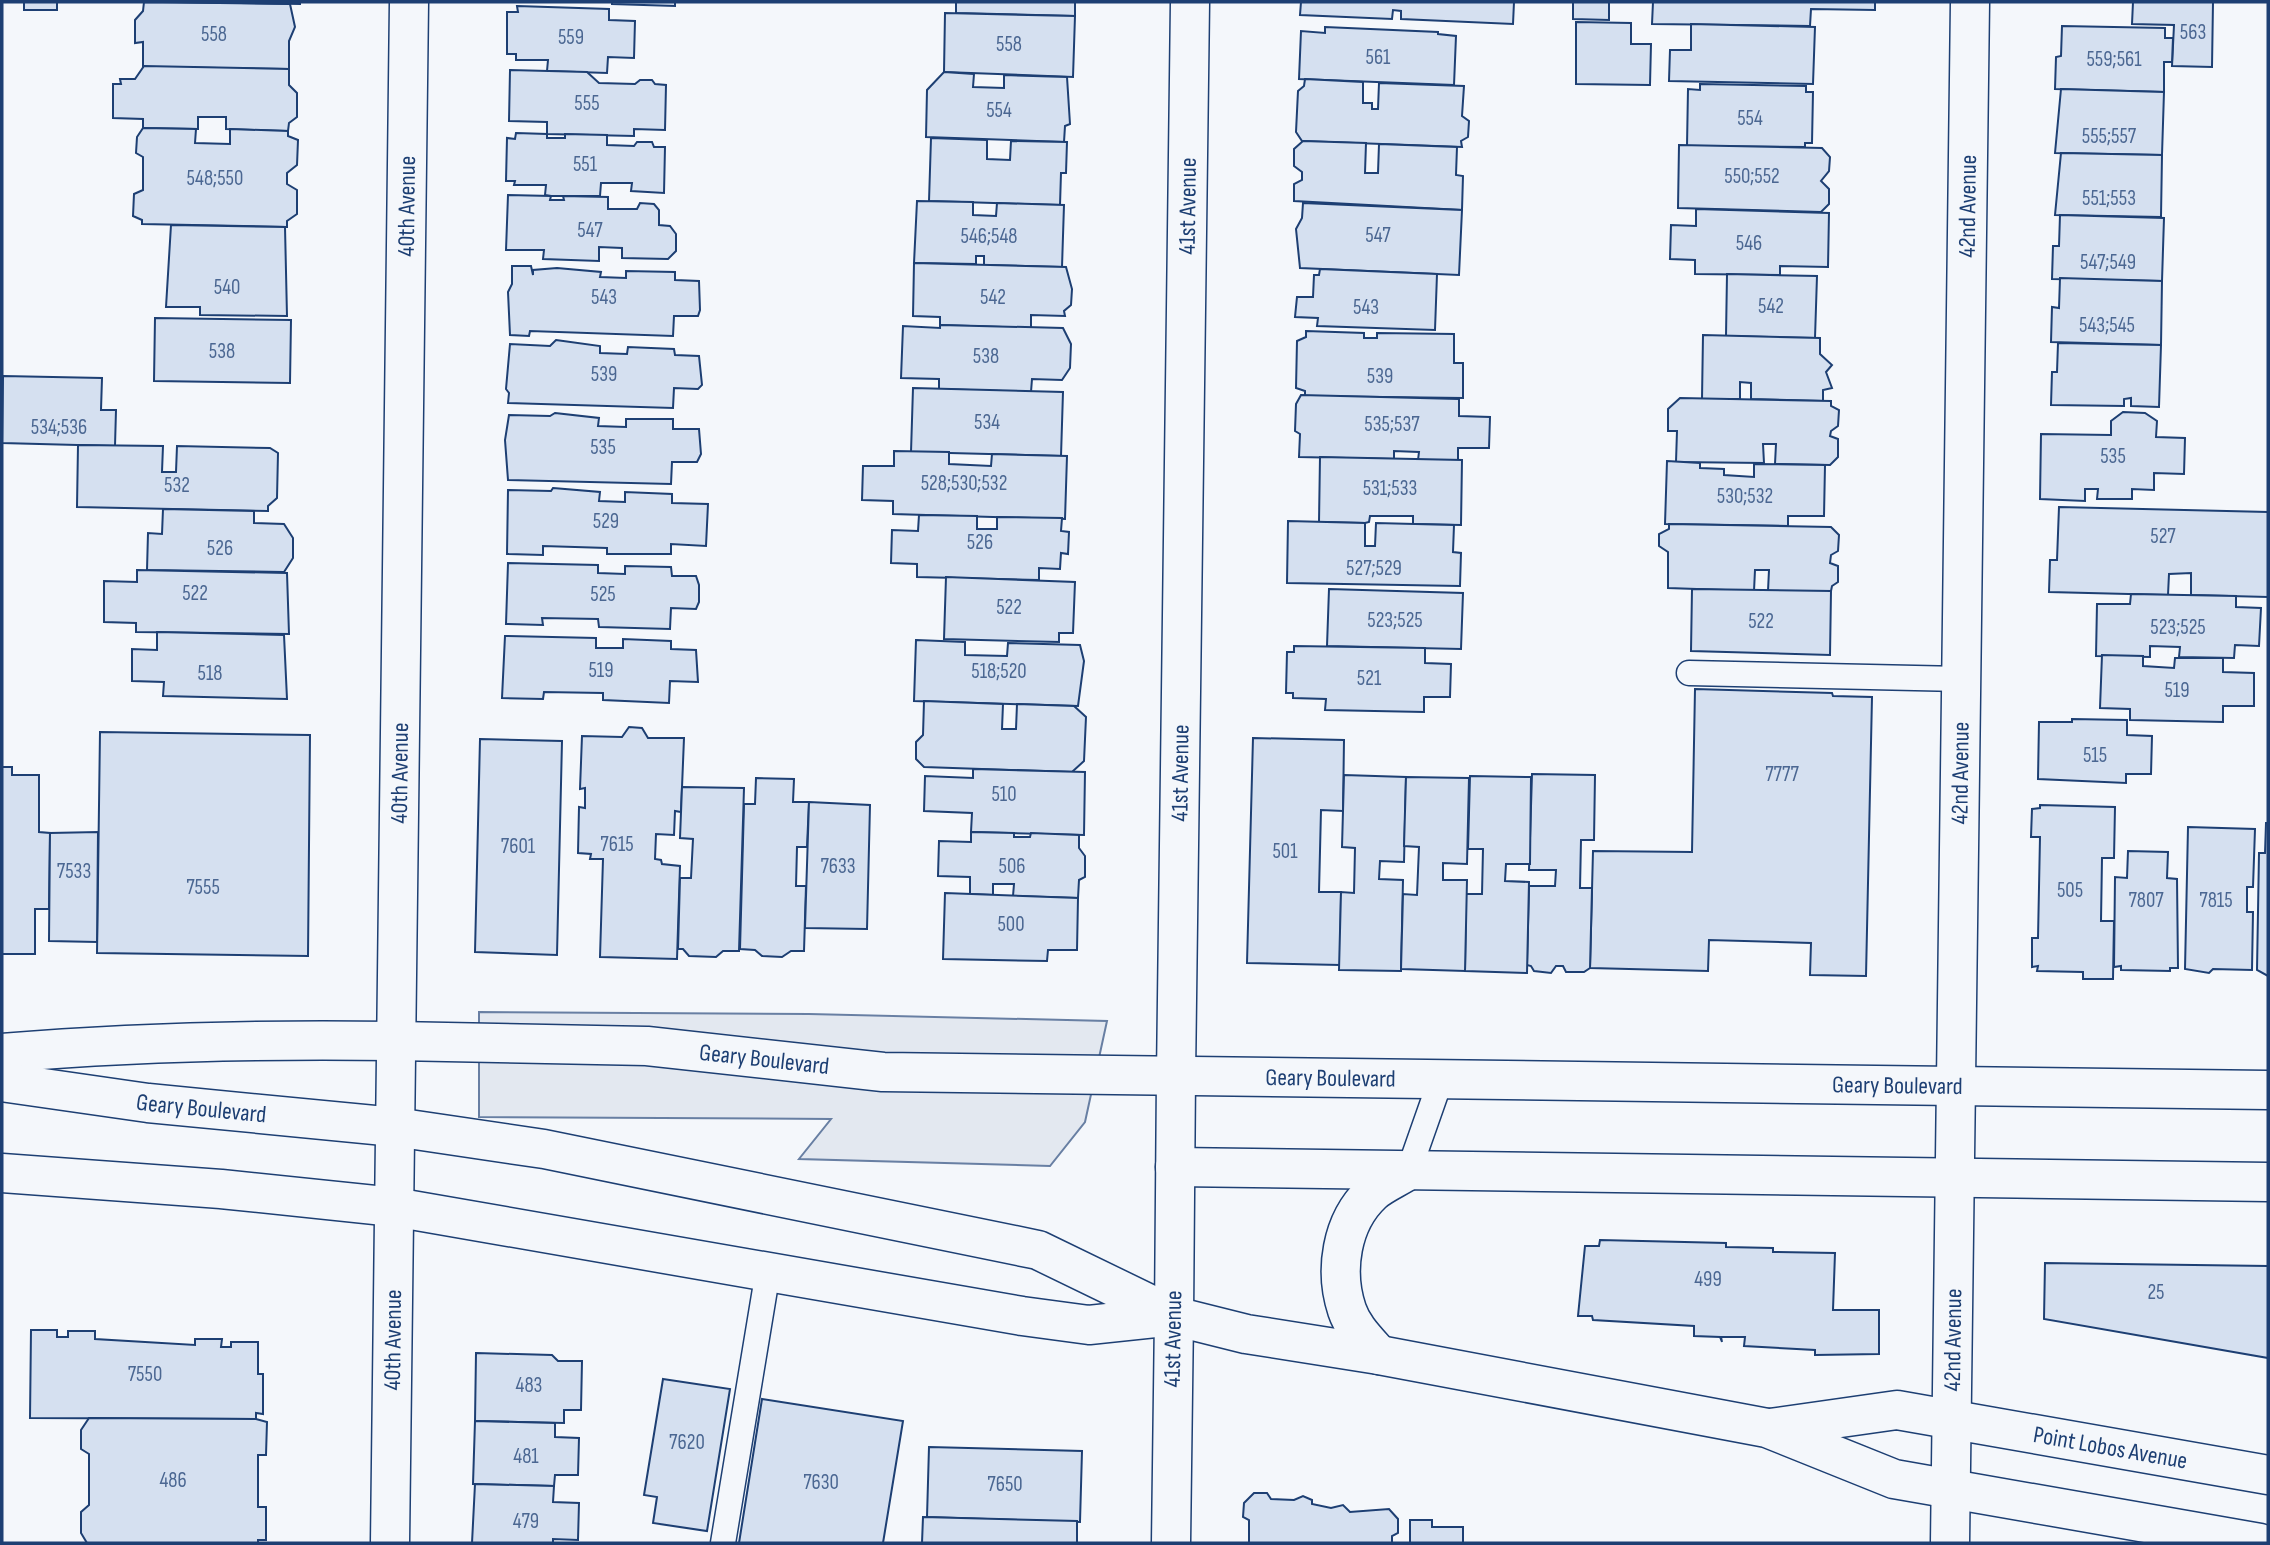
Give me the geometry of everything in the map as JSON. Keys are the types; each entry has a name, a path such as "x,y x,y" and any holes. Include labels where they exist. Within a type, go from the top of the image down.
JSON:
{"street":[{"name":"40th Avenue","path":"390,1543 409,2"},
{"name":"41st Avenue","path":"1171,1543 1189,2"},
{"name":"42nd Avenue","path":"1950,1543 1969,2"},
{"name":"Geary Boulevard","path":"2,1053 195,1041 396,1041 647,1046 883,1072 2268,1090"},
{"name":"Geary Boulevard","path":"2,1082 148,1103 395,1127 544,1149 1038,1250 1174,1316 1246,1334 1379,1355 1767,1428 1894,1479 1951,1489"},
{"path":"1175,1167 2268,1182"},
{"path":"1379,1355 1359,1331 1347,1310 1341,1256 1346,1233 1355,1213 1373,1192 1409,1170"},
{"name":"Geary Boulevard","path":"2,1173 221,1189 394,1207 1023,1316 1089,1325 1174,1316"},
{"name":"Geary Boulevard","path":"1767,1428 1897,1410 1951,1418"},
{"name":"Point Lobos Avenue","path":"1951,1418 2268,1475"},
{"path":"1951,1489 2260,1543"}],"lane":[{"path":"1689,673 1961,679"},
{"path":"1409,1170 1441,1079"},
{"path":"723,1543 768,1271"}],"shaded area":[{"path":"479,1012 809,1014 1107,1021 1085,1122 1050,1166 799,1159 831,1119 479,1117"}],"building":[{"path":"24,2 57,2 57,10 24,10"},
{"path":"144,2 290,4 295,27 289,41 289,69 143,67 143,42 135,43 135,20 143,11"},
{"path":"177,2 300,2 300,4"},
{"path":"675,2 675,6 612,4"},
{"path":"956,2 1075,2 1075,16 956,13"},
{"path":"1301,2 1514,2 1513,24 1401,19 1401,11 1393,10 1392,19 1300,15"},
{"path":"1573,2 1609,2 1609,20 1573,19"},
{"path":"1653,2 1875,2 1875,10 1811,9 1810,26 1652,24"},
{"path":"2133,2 2213,2 2212,67 2172,66 2174,25 2132,24"},
{"path":"517,6 609,9 609,20 635,21 634,58 608,57 607,73 547,71 548,60 516,60 516,54 507,54 507,12 518,12"},
{"path":"945,13 1075,16 1073,77 944,72"},
{"path":"1576,22 1631,23 1631,44 1651,44 1650,85 1576,84"},
{"path":"1691,24 1815,27 1813,84 1669,81 1670,50 1691,50"},
{"path":"2062,26 2165,28 2165,38 2173,38 2172,62 2164,62 2164,92 2055,89 2056,57 2061,56"},
{"path":"1325,27 1438,32 1456,36 1454,85 1299,79 1301,31 1325,33"},
{"path":"144,66 289,69 289,85 297,93 297,117 289,123 288,131 226,129 226,117 198,117 198,129 143,128 143,119 113,118 113,84 121,84 120,79 135,79"},
{"path":"510,70 587,72 599,83 635,84 640,80 652,80 655,84 666,85 665,130 634,129 634,136 547,134 547,122 509,121"},
{"path":"944,72 974,74 973,87 1004,88 1004,75 1067,77 1070,124 1065,126 1064,142 926,137 927,90"},
{"path":"1305,79 1363,82 1363,103 1372,103 1372,109 1378,109 1379,83 1464,86 1462,116 1469,121 1468,137 1461,141 1462,147 1302,141 1296,132 1298,91 1304,86"},
{"path":"1700,84 1806,86 1806,92 1813,92 1812,143 1805,143 1805,147 1687,146 1688,89 1700,90"},
{"path":"2061,89 2164,92 2162,155 2055,153"},
{"path":"143,128 196,129 195,143 230,144 230,129 288,131 288,136 298,140 297,165 287,173 287,184 297,190 297,214 287,221 287,227 142,224 142,220 133,216 134,194 143,190 143,157 136,153 137,137"},
{"path":"516,133 547,134 547,138 565,138 565,134 607,135 607,145 634,146 637,142 652,142 654,147 665,147 664,193 631,191 632,183 601,183 600,196 551,196 545,195 546,185 514,185 515,181 506,181 507,138 515,139"},
{"path":"931,138 987,140 987,159 1010,160 1011,141 1067,142 1066,173 1061,173 1060,205 929,201"},
{"path":"1303,141 1366,143 1365,173 1378,173 1379,144 1457,147 1456,175 1463,176 1462,210 1294,201 1294,184 1302,180 1302,172 1294,166 1294,149"},
{"path":"1679,145 1822,148 1830,157 1829,171 1821,181 1829,189 1829,204 1821,212 1678,208"},
{"path":"2061,153 2162,155 2161,217 2055,215"},
{"path":"508,195 551,196 550,200 564,200 563,196 608,197 608,209 637,209 640,203 654,204 659,210 659,225 670,226 676,234 676,251 668,259 622,258 622,248 599,247 599,261 543,259 544,250 506,250"},
{"path":"917,201 973,202 973,215 996,216 997,203 1064,205 1062,267 984,265 984,256 976,256 976,264 914,263"},
{"path":"1303,203 1462,210 1459,275 1300,268 1296,229 1302,218"},
{"path":"1696,209 1829,213 1828,267 1780,266 1780,275 1695,274 1695,260 1670,259 1671,225 1696,226"},
{"path":"2060,215 2164,218 2162,281 2052,279 2053,246 2059,246"},
{"path":"171,225 285,227 287,316 200,315 200,307 166,307"},
{"path":"914,263 1066,267 1072,289 1071,305 1064,311 1065,316 1031,315 1031,328 940,325 940,317 913,316"},
{"path":"512,266 531,266 533,275 533,270 557,268 601,272 600,277 626,278 626,271 675,272 675,280 699,281 700,310 698,316 674,316 673,336 530,331 529,336 510,335 508,292 512,284"},
{"path":"1320,269 1437,274 1435,330 1317,326 1318,318 1295,317 1297,297 1313,297 1314,275 1319,275"},
{"path":"1727,274 1817,276 1815,338 1726,336"},
{"path":"2060,278 2162,281 2161,345 2051,342 2052,307 2059,308"},
{"path":"155,318 291,320 290,383 154,381"},
{"path":"940,325 1063,328 1071,344 1070,368 1062,380 1032,379 1031,392 939,389 939,379 901,378 903,326 940,328"},
{"path":"1306,331 1364,333 1364,338 1377,338 1377,333 1454,334 1454,363 1463,363 1463,398 1305,396 1305,391 1296,388 1297,341 1306,337"},
{"path":"1703,335 1820,338 1820,354 1832,365 1826,372 1832,388 1823,390 1823,401 1751,399 1751,383 1740,382 1740,399 1702,399"},
{"path":"556,340 600,346 600,353 627,354 628,347 674,349 675,355 699,356 702,385 698,389 674,388 673,408 508,403 509,393 506,389 510,344 550,346"},
{"path":"2058,343 2161,345 2159,407 2131,406 2131,398 2124,399 2124,406 2051,405 2052,372 2057,372"},
{"path":"3,376 102,378 101,410 116,410 115,446 2,443"},
{"path":"913,388 1063,392 1061,456 911,452"},
{"path":"1301,395 1459,399 1459,416 1490,417 1489,448 1458,448 1458,461 1418,460 1419,452 1394,451 1394,459 1299,457 1300,434 1295,431 1296,404"},
{"path":"1680,398 1831,401 1831,406 1839,410 1838,426 1831,431 1830,436 1838,439 1838,457 1830,465 1775,464 1776,444 1763,444 1764,463 1676,462 1677,431 1668,431 1668,409"},
{"path":"2123,412 2145,413 2157,421 2156,437 2185,438 2184,474 2154,473 2154,490 2132,489 2132,499 2097,499 2098,489 2085,489 2085,501 2040,499 2041,434 2111,435 2111,421"},
{"path":"555,413 599,418 598,426 626,427 626,419 673,419 673,429 699,429 701,454 697,462 672,462 671,484 508,480 505,440 509,415 550,416"},
{"path":"78,445 163,446 162,472 176,472 177,446 270,448 278,453 277,498 268,506 268,511 77,507"},
{"path":"894,451 949,452 949,464 991,466 992,454 1067,456 1065,519 893,514 893,501 862,500 863,466 894,466"},
{"path":"1320,457 1462,460 1461,525 1413,524 1413,516 1370,516 1369,522 1365,523 1319,522"},
{"path":"1667,461 1700,463 1700,468 1724,469 1724,475 1754,477 1754,464 1825,465 1824,516 1788,516 1788,526 1665,524"},
{"path":"553,488 600,492 599,501 625,502 625,492 672,494 672,503 708,504 706,546 671,544 671,554 607,554 607,548 543,546 543,555 507,554 508,490 551,491"},
{"path":"2059,507 2268,512 2268,597 2191,595 2191,573 2169,574 2168,595 2049,592 2050,560 2057,560"},
{"path":"163,509 254,511 254,523 284,524 293,538 293,558 284,572 147,570 148,533 162,534"},
{"path":"919,515 977,516 977,529 997,529 997,517 1062,518 1061,531 1069,532 1068,554 1061,553 1060,569 1039,568 1039,580 917,577 917,564 891,563 892,530 918,531"},
{"path":"1288,521 1365,523 1365,546 1375,546 1376,523 1454,525 1453,552 1461,553 1460,586 1287,583"},
{"path":"1669,524 1831,527 1839,535 1838,551 1831,555 1830,563 1838,566 1838,582 1832,586 1831,591 1768,591 1769,570 1755,570 1754,591 1668,588 1668,552 1659,546 1659,534 1669,529"},
{"path":"508,563 598,565 598,573 625,574 625,566 671,567 672,576 696,576 699,602 696,609 671,608 670,629 599,627 598,619 542,618 543,625 506,624"},
{"path":"137,570 287,573 289,634 136,632 136,623 104,622 104,581 137,582"},
{"path":"946,577 1075,582 1073,633 1059,633 1059,642 944,639"},
{"path":"1329,589 1463,593 1461,649 1327,646"},
{"path":"1692,589 1831,591 1830,655 1691,651"},
{"path":"2131,594 2236,596 2236,607 2261,608 2259,646 2235,645 2234,658 2179,657 2180,647 2150,646 2150,657 2096,656 2097,604 2130,604"},
{"path":"157,632 284,635 287,699 163,696 164,682 132,681 132,649 157,650"},
{"path":"505,636 596,638 596,648 623,648 623,639 671,641 671,649 696,650 698,682 670,681 669,703 603,700 603,693 544,692 543,699 502,698"},
{"path":"916,640 965,642 965,655 1007,656 1008,643 1080,645 1084,661 1078,706 914,701"},
{"path":"1294,646 1425,648 1425,663 1451,664 1450,697 1424,697 1424,712 1325,710 1326,699 1293,698 1293,693 1286,693 1287,652 1294,652"},
{"path":"2102,655 2143,656 2143,666 2174,668 2175,658 2223,658 2223,672 2254,673 2254,706 2223,706 2223,722 2130,720 2130,709 2100,708"},
{"path":"1695,689 1832,693 1833,696 1872,697 1866,976 1810,975 1811,943 1709,940 1708,971 1590,968 1593,851 1692,852"},
{"path":"924,701 1003,704 1002,729 1016,729 1017,704 1074,706 1086,717 1084,761 1072,772 924,767 916,759 916,742 923,735"},
{"path":"2072,719 2127,720 2127,735 2152,736 2151,774 2126,774 2126,783 2038,779 2039,722 2072,722"},
{"path":"629,727 642,728 648,738 684,738 681,812 675,811 674,835 656,834 655,859 661,860 662,864 680,866 677,959 600,957 603,859 590,859 591,854 578,853 579,807 585,808 585,788 580,789 582,736 622,737"},
{"path":"100,732 310,735 308,956 97,953"},
{"path":"1253,738 1344,740 1343,811 1321,810 1319,892 1341,892 1340,965 1247,963"},
{"path":"480,739 562,741 557,955 475,952"},
{"path":"2,767 12,767 12,775 39,775 39,832 50,833 49,909 35,909 35,954 2,954"},
{"path":"973,769 1085,772 1084,835 971,832 972,813 924,811 925,776 973,778"},
{"path":"1532,774 1595,775 1594,840 1581,840 1580,888 1592,888 1590,968 1584,972 1566,972 1563,966 1556,966 1551,973 1534,971 1527,965 1529,886 1555,886 1556,870 1529,870"},
{"path":"1344,775 1406,777 1404,862 1380,861 1379,879 1403,880 1401,971 1339,970 1341,892 1354,893 1355,848 1342,847"},
{"path":"1470,776 1531,777 1530,864 1506,864 1505,881 1529,882 1527,973 1465,971 1466,894 1482,894 1483,849 1468,849"},
{"path":"1406,777 1469,778 1467,864 1443,863 1443,880 1467,880 1465,971 1401,969 1403,894 1417,895 1419,847 1404,846"},
{"path":"756,778 794,779 793,802 809,802 807,847 797,847 796,886 806,886 804,951 791,951 782,957 762,956 755,950 740,949 744,804 755,804"},
{"path":"682,787 744,788 739,951 723,951 716,957 689,956 683,949 678,949 680,878 691,878 693,839 680,838"},
{"path":"809,802 870,805 867,929 805,928"},
{"path":"2040,805 2115,807 2114,858 2102,858 2101,921 2114,921 2113,979 2083,979 2083,972 2037,971 2038,966 2032,967 2032,938 2038,938 2040,837 2031,837 2032,809 2040,808"},
{"path":"2266,823 2268,976 2257,970 2259,853 2265,853"},
{"path":"2188,827 2255,829 2253,887 2247,887 2247,912 2253,912 2252,970 2213,969 2209,973 2185,969"},
{"path":"98,832 97,942 49,941 50,833"},
{"path":"971,832 1014,833 1014,837 1030,837 1031,833 1079,835 1079,848 1085,856 1085,877 1079,880 1078,898 1013,896 1014,884 993,884 993,895 970,894 970,877 938,876 939,841 971,842"},
{"path":"2128,851 2168,852 2167,878 2177,879 2178,968 2170,968 2170,971 2121,970 2121,966 2114,967 2115,877 2127,878"},
{"path":"945,893 1078,898 1077,950 1048,950 1047,961 943,959"},
{"path":"1600,1240 1726,1243 1726,1247 1773,1248 1773,1252 1835,1253 1833,1310 1879,1310 1879,1354 1815,1355 1815,1350 1744,1346 1745,1337 1721,1337 1722,1342 1720,1337 1694,1336 1694,1326 1593,1320 1592,1316 1578,1316 1585,1246 1599,1246"},
{"path":"2045,1263 2268,1266 2268,1358 2044,1319"},
{"path":"31,1330 57,1330 57,1337 68,1337 68,1331 95,1331 95,1339 195,1345 195,1339 222,1339 221,1347 231,1347 231,1342 258,1342 258,1374 263,1374 263,1414 256,1413 256,1419 30,1418"},
{"path":"476,1353 552,1355 558,1361 582,1361 581,1410 564,1410 564,1423 475,1421"},
{"path":"663,1379 730,1389 707,1531 653,1523 657,1497 644,1495"},
{"path":"762,1399 903,1421 883,1543 739,1543"},
{"path":"89,1418 256,1419 267,1422 266,1455 258,1455 258,1507 266,1507 266,1540 258,1540 258,1543 87,1543 81,1533 81,1512 89,1505 89,1454 81,1449 81,1430"},
{"path":"475,1421 555,1423 555,1437 579,1438 578,1475 555,1475 554,1486 473,1484"},
{"path":"929,1447 1082,1451 1080,1522 927,1517"},
{"path":"475,1484 554,1486 553,1502 579,1503 578,1540 553,1539 553,1543 472,1543"},
{"path":"1254,1493 1267,1493 1271,1499 1294,1500 1303,1496 1312,1500 1312,1504 1331,1508 1343,1505 1350,1512 1389,1509 1398,1519 1398,1533 1392,1536 1392,1543 1249,1543 1249,1520 1243,1517 1244,1503"},
{"path":"923,1517 1077,1521 1077,1543 922,1543"},
{"path":"1410,1520 1432,1520 1432,1527 1463,1527 1463,1543 1410,1543"}]}
